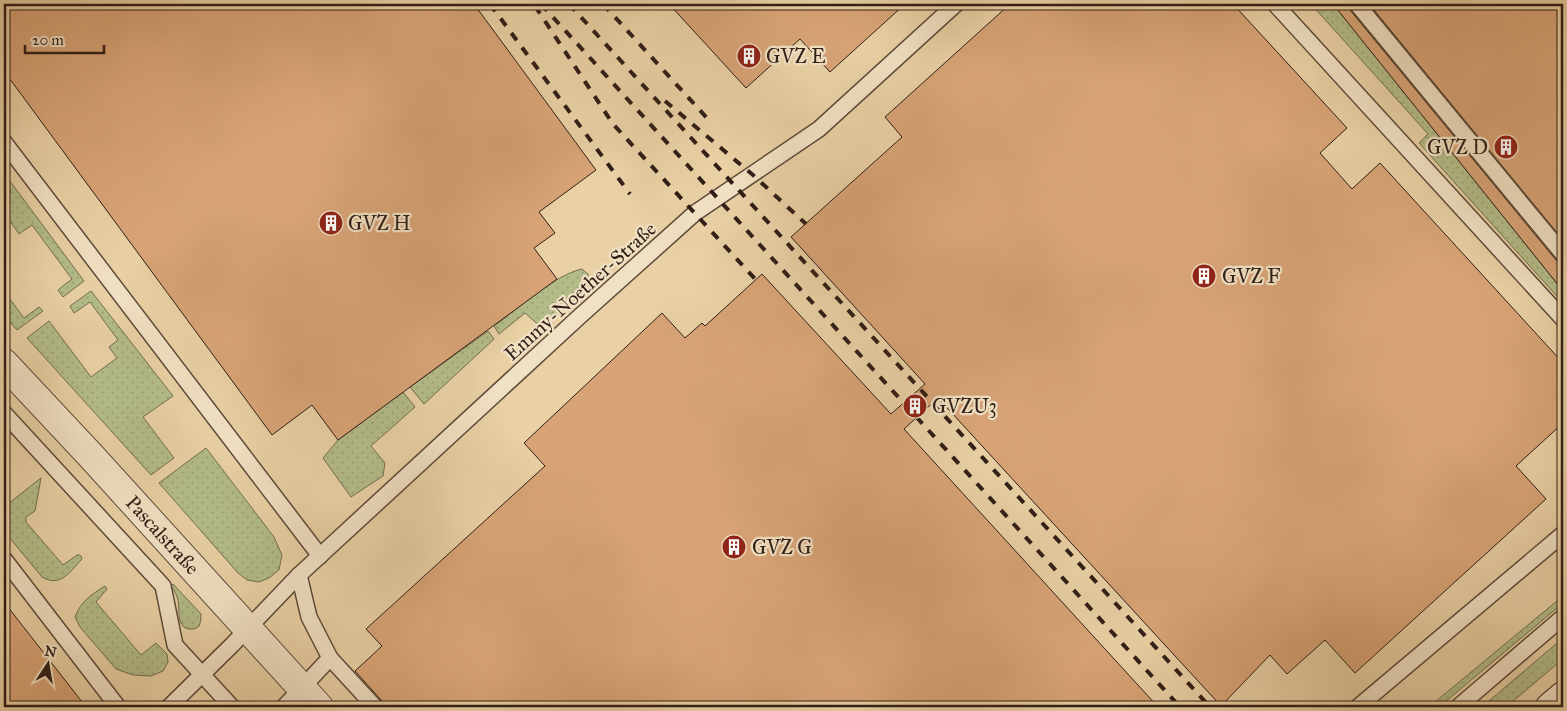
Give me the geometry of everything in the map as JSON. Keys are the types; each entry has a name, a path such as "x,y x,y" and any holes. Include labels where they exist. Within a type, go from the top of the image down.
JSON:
{"street":[{"name":"Pascalstraße","path":"4,363 247,628 302,701"},
{"path":"1550,707 1563,696"}],"lane":[{"name":"Emmy-Noether-Straße","path":"173,705 299,575 579,317 695,213 819,129 956,4"},
{"path":"1275,4 1563,319"},
{"path":"1357,4 1563,254"},
{"path":"4,142 320,556"},
{"path":"4,414 163,586 175,645 232,707"},
{"path":"1358,707 1563,534"},
{"path":"4,559 118,707"},
{"path":"299,575 310,617 330,658 375,707"},
{"path":"1458,707 1563,616"},
{"path":"302,701 330,658"}],"green space":[{"path":"1311,4 1333,4 1563,291 1563,303 1419,143 1428,134"},
{"path":"4,173 84,281 63,297 58,290 72,279 32,225 19,234 4,212 4,197 11,192 4,182"},
{"path":"582,269 588,274 588,285 584,293 542,328 525,313 499,334 494,326 549,285 572,272"},
{"path":"4,291 24,318 39,307 43,311 17,330 4,315"},
{"path":"91,291 173,396 143,417 174,458 151,475 27,338 49,321 91,377 117,358 109,347 118,340 90,302 74,313 70,306"},
{"path":"488,331 494,339 424,404 410,387"},
{"path":"403,392 415,407 371,446 385,463 383,476 351,497 323,458 338,440"},
{"path":"206,448 274,537 282,555 279,570 269,578 259,582 247,580 238,573 159,483"},
{"path":"41,478 35,511 26,517 26,522 63,565 77,555 80,555 82,558 69,574 54,581 42,577 4,531 4,507"},
{"path":"173,584 201,614 200,624 197,628 187,628 181,623 178,598 171,586"},
{"path":"105,586 107,589 96,602 141,655 156,643 167,654 168,662 163,671 151,676 133,675 116,669 80,627 75,617 80,607"},
{"path":"1563,596 1563,603 1439,707 1429,707"},
{"path":"1563,638 1563,659 1506,707 1482,707"}],"building":[{"name":"GVZ H","path":"4,4 474,4 596,170 539,212 555,233 534,248 557,279 338,440 312,405 272,435 4,71"},
{"name":"GVZ E","path":"669,4 905,4 830,72 800,39 746,88"},
{"path":"1010,4 1233,4 1347,128 1320,153 1352,189 1380,163 1563,363 1563,423 1516,466 1546,499 1355,673 1325,640 1287,674 1270,655 1221,706 938,398 904,429 1158,707 385,707 382,701 355,671 382,646 366,629 545,466 524,443 662,313 685,338 702,323 705,326 762,274 891,414 925,384 791,237 902,137 885,117"},
{"path":"1333,4 1348,4 1350,10 1556,260 1563,263 1563,291"},
{"name":"GVZ D","path":"1369,4 1563,4 1563,240"},
{"path":"4,602 86,707 4,707"}],"railway":[{"path":"490,4 630,194"},
{"path":"541,4 1180,707"},
{"path":"569,4 1210,707"},
{"path":"603,4 707,118"},
{"path":"535,6 613,124 756,280"},
{"path":"665,101 753,175 806,224"}],"place":[{"name":"GVZ E","path":"749,56"},
{"name":"GVZ D","path":"1506,147"},
{"name":"GVZ H","path":"331,223"},
{"name":"GVZ F","path":"1204,276"},
{"name":"GVZU3","path":"915,406"},
{"name":"GVZ G","path":"734,547"}]}
